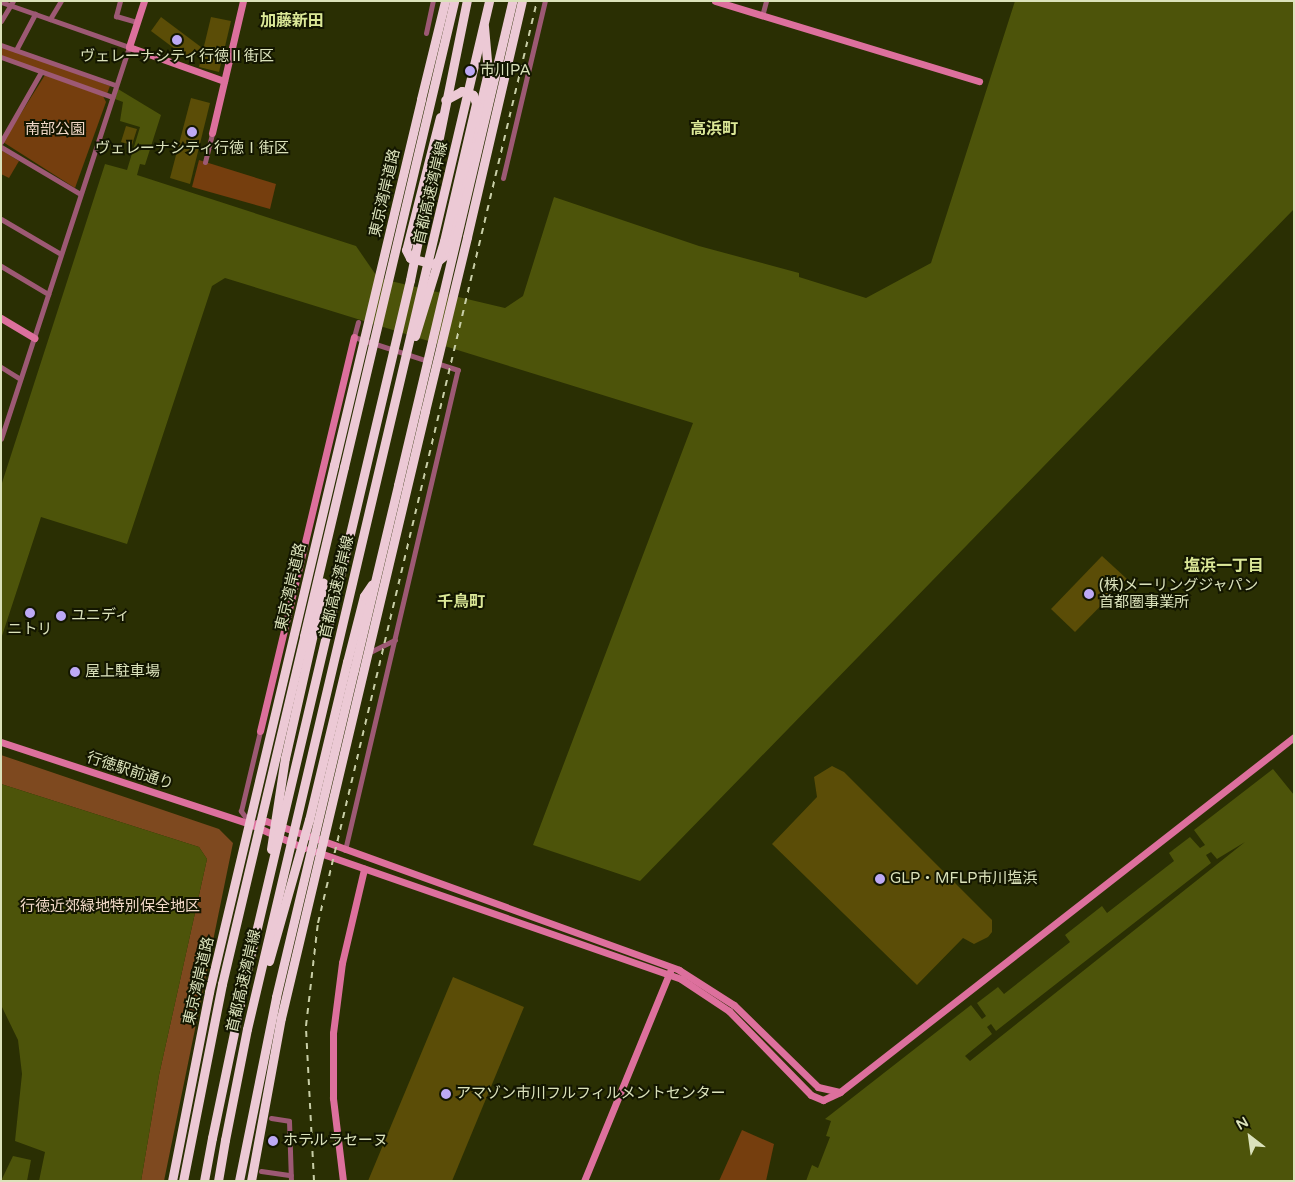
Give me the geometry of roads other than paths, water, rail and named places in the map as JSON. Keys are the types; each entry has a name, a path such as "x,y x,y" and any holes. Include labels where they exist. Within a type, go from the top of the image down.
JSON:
{"highway":[{"name":"東京湾岸道路","path":"172,1181 209,992 445,1"},
{"name":"東京湾岸道路","path":"183,1181 222,984 454,1"},
{"name":"首都高速湾岸線","path":"204,1181 272,865 404,309 468,1"},
{"name":"首都高速湾岸線","path":"218,1181 247,1029 489,1"},
{"path":"251,1181 270,1067 367,654 420,390 512,1"},
{"path":"239,1181 276,997 374,582 402,486 466,237 522,1"},
{"path":"407,352 421,323 474,112 473,95 462,91 446,98 432,136 407,254 414,259 438,263 450,235 488,72 484,26"},
{"path":"374,344 374,324 398,203"},
{"path":"420,390 466,237"},
{"path":"272,865 271,846 284,767 318,611 337,497"},
{"path":"247,1029 309,820 346,662 364,596 374,582"}],"street":[{"path":"50,19 60,1"},
{"path":"120,1 116,16 137,22"},
{"path":"1,439 144,1"},
{"path":"205,162 243,1"},
{"path":"426,33 433,1"},
{"path":"503,178 545,1"},
{"path":"714,1 979,81"},
{"path":"762,16 766,1"},
{"path":"1,2 12,3 35,14 224,81"},
{"path":"1,21 12,3"},
{"path":"16,50 35,14"},
{"path":"1,45 115,86"},
{"path":"1,57 112,98"},
{"path":"1,142 41,72"},
{"path":"1,147 80,194"},
{"path":"1,219 60,254"},
{"path":"1,266 48,294"},
{"path":"1,318 34,338"},
{"path":"358,322 241,811 250,824 320,853 602,950 630,955"},
{"path":"345,850 458,370 354,337"},
{"path":"1,367 20,379"},
{"path":"1,416 8,420"},
{"path":"367,654 394,640"},
{"path":"670,970 729,1011 798,1082 819,1100 840,1092 1294,737"},
{"name":"行徳駅前通り","path":"1,742 250,824"},
{"path":"250,824 266,821 415,876 605,941 630,955 670,970 734,1005 822,1090 840,1092"},
{"path":"343,1181 333,1098 333,1033 342,963 364,869"},
{"path":"412,885 415,876"},
{"path":"470,905 473,895"},
{"path":"560,935 563,926"},
{"path":"602,950 605,941"},
{"path":"584,1181 670,970"},
{"path":"798,1082 805,1075"},
{"path":"261,1171 291,1178 293,1157 289,1121 270,1118"}],"railway":[{"path":"314,1181 306,1026 318,923 537,1"}],"place":[{"name":"ヴェレーナシティ行徳Ⅱ街区","path":"177,40"},
{"name":"市川PA","path":"470,71"},
{"name":"ヴェレーナシティ行徳Ⅰ街区","path":"192,132"},
{"name":"(株)メーリングジャパン 首都圏事業所","path":"1089,594"},
{"name":"ニトリ","path":"30,613"},
{"name":"ユニディ","path":"61,616"},
{"name":"屋上駐車場","path":"75,672"},
{"name":"GLP・MFLP市川塩浜","path":"880,879"},
{"name":"アマゾン市川フルフィルメントセンター","path":"446,1094"},
{"name":"ホテルラセーヌ","path":"273,1141"}],"district":[{"name":"加藤新田","path":"292,21"},
{"name":"高浜町","path":"714,129"},
{"name":"塩浜一丁目","path":"1224,566"},
{"name":"千鳥町","path":"461,602"}],"park label":[{"name":"南部公園","path":"55,130"},
{"name":"行徳近郊緑地特別保全地区","path":"110,907"}]}
